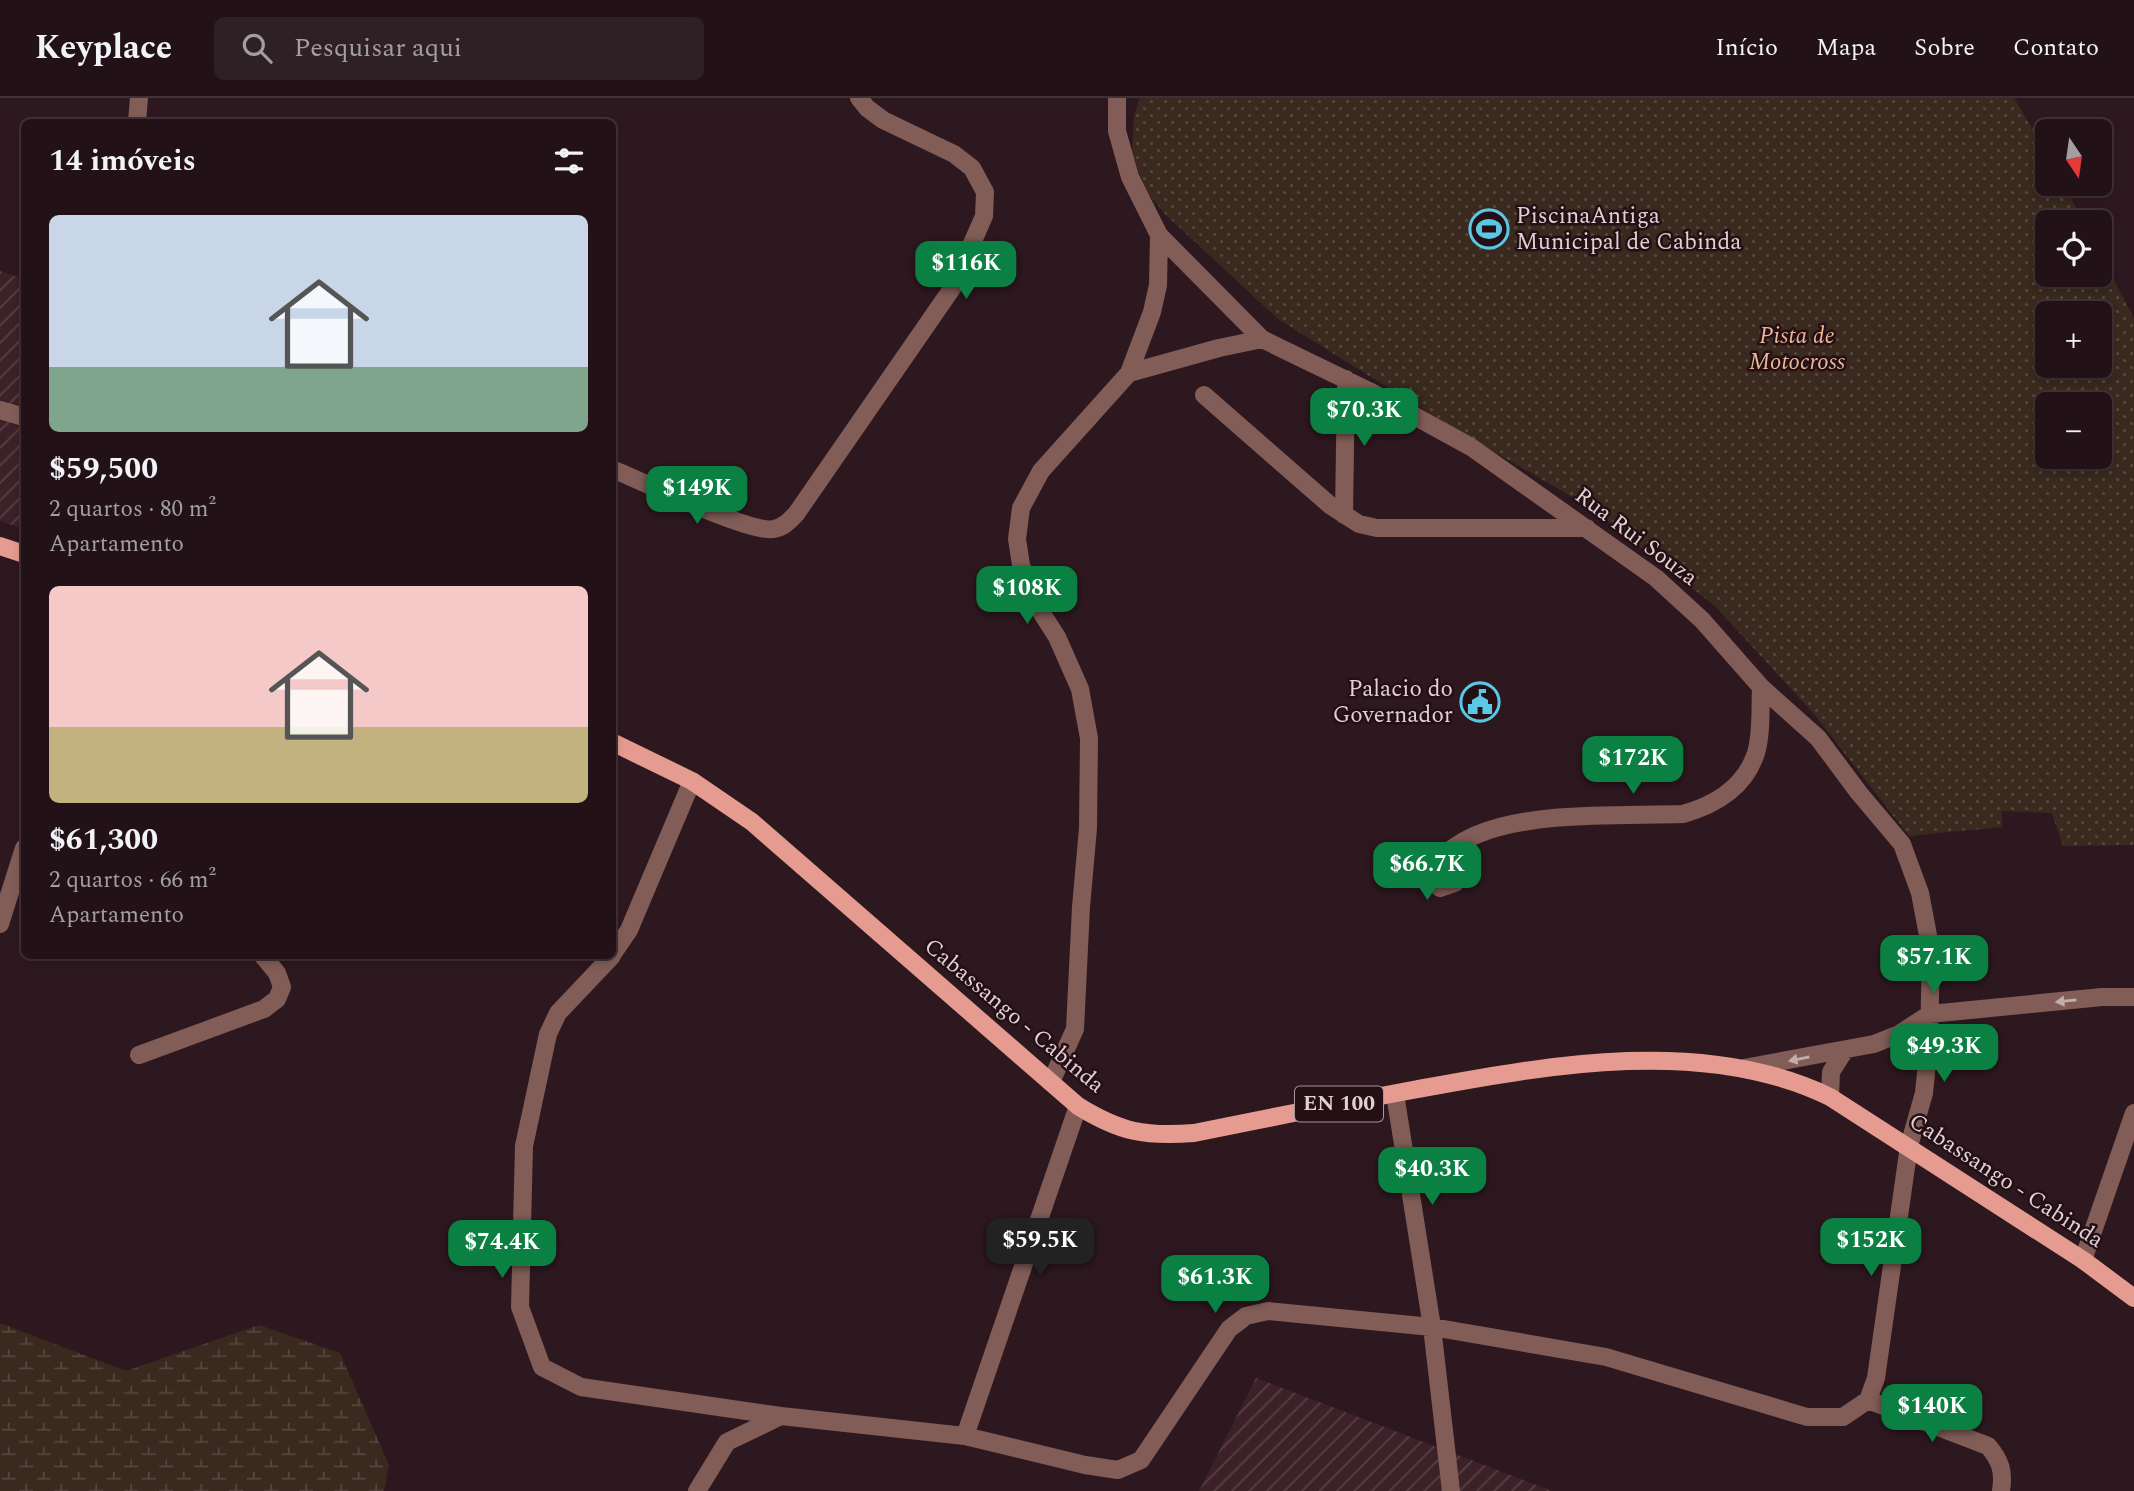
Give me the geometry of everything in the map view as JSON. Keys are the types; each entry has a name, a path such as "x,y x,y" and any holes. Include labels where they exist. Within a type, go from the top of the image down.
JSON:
{"main road":[{"path":"0,546 21,553"},
{"name":"Cabassango - Cabinda","path":"616,745 692,781 752,822 1078,1107 1106,1123 1132,1131 1160,1135 1194,1133 1496,1075 1577,1065 1650,1062 1744,1068 1801,1083 1830,1097 2083,1260 2134,1298"}],"street":[{"path":"137,119 139,98"},
{"path":"616,471 730,520 762,530 774,530 784,526 796,514 953,287 984,216 985,192 972,168 954,154 883,121 859,98"},
{"name":"Rua Rui Souza","path":"1117,98 1117,131 1130,177 1159,235 1262,339 1346,379 1471,447 1656,578 1702,620 1761,687 1818,738 1902,844 1920,893 1931,951 1930,1014 1924,1093 1909,1146 1876,1378 1868,1400"},
{"path":"1051,1082 1075,1029 1088,828 1089,738 1080,689 1057,637 1034,601 1021,565 1017,539 1021,508 1041,471 1129,373 1152,312 1158,285 1159,235"},
{"path":"1129,373 1262,339"},
{"path":"1344,516 1346,379"},
{"path":"1204,395 1344,516 1359,524 1377,528 1588,528"},
{"path":"0,410 21,416"},
{"path":"1460,844 1476,835 1531,820 1683,814 1707,807 1727,794 1747,771 1756,751 1761,687"},
{"path":"616,949 629,930 692,781"},
{"path":"0,924 21,858"},
{"path":"139,1055 264,1009 277,999 282,986 277,973 265,959"},
{"path":"608,959 558,1013 548,1034 524,1146 520,1307 542,1367 581,1387 782,1416 965,1436 1085,1465 1118,1470 1141,1460 1229,1329 1246,1316 1268,1311 1432,1327 1606,1357 1807,1417 1843,1418 1868,1400 1988,1446 1998,1458 2003,1475 2001,1491"},
{"path":"1744,1068 1874,1044 1899,1034 1930,1014 2102,997 2134,997"},
{"path":"1830,1097 1831,1072 1844,1050"},
{"path":"1395,1094 1432,1327 1451,1491"},
{"path":"965,1436 1078,1107"},
{"path":"2083,1260 2134,1113"},
{"path":"697,1491 727,1442 782,1416"}],"shaded area":[{"path":"0,271 21,278 21,528 0,521"},
{"path":"1256,1378 1552,1491 1199,1491"}],"green space":[{"name":"Pista de Motocross","path":"1140,98 2014,98 2035,133 2035,196 2070,196 2077,210 2035,210 2035,287 2112,287 2112,277 2134,318 2134,845 2063,846 2052,813 2002,811 2002,827 1909,836 1814,714 1715,606 1591,508 1443,422 1278,319 1166,215 1145,190 1132,152 1134,115"},
{"path":"0,1323 126,1371 259,1325 340,1353 389,1465 384,1491 0,1491"}],"place":[{"name":"PiscinaAntiga Municipal de Cabinda","path":"1489,229"},
{"name":"Palacio do Governador","path":"1480,702"}]}
